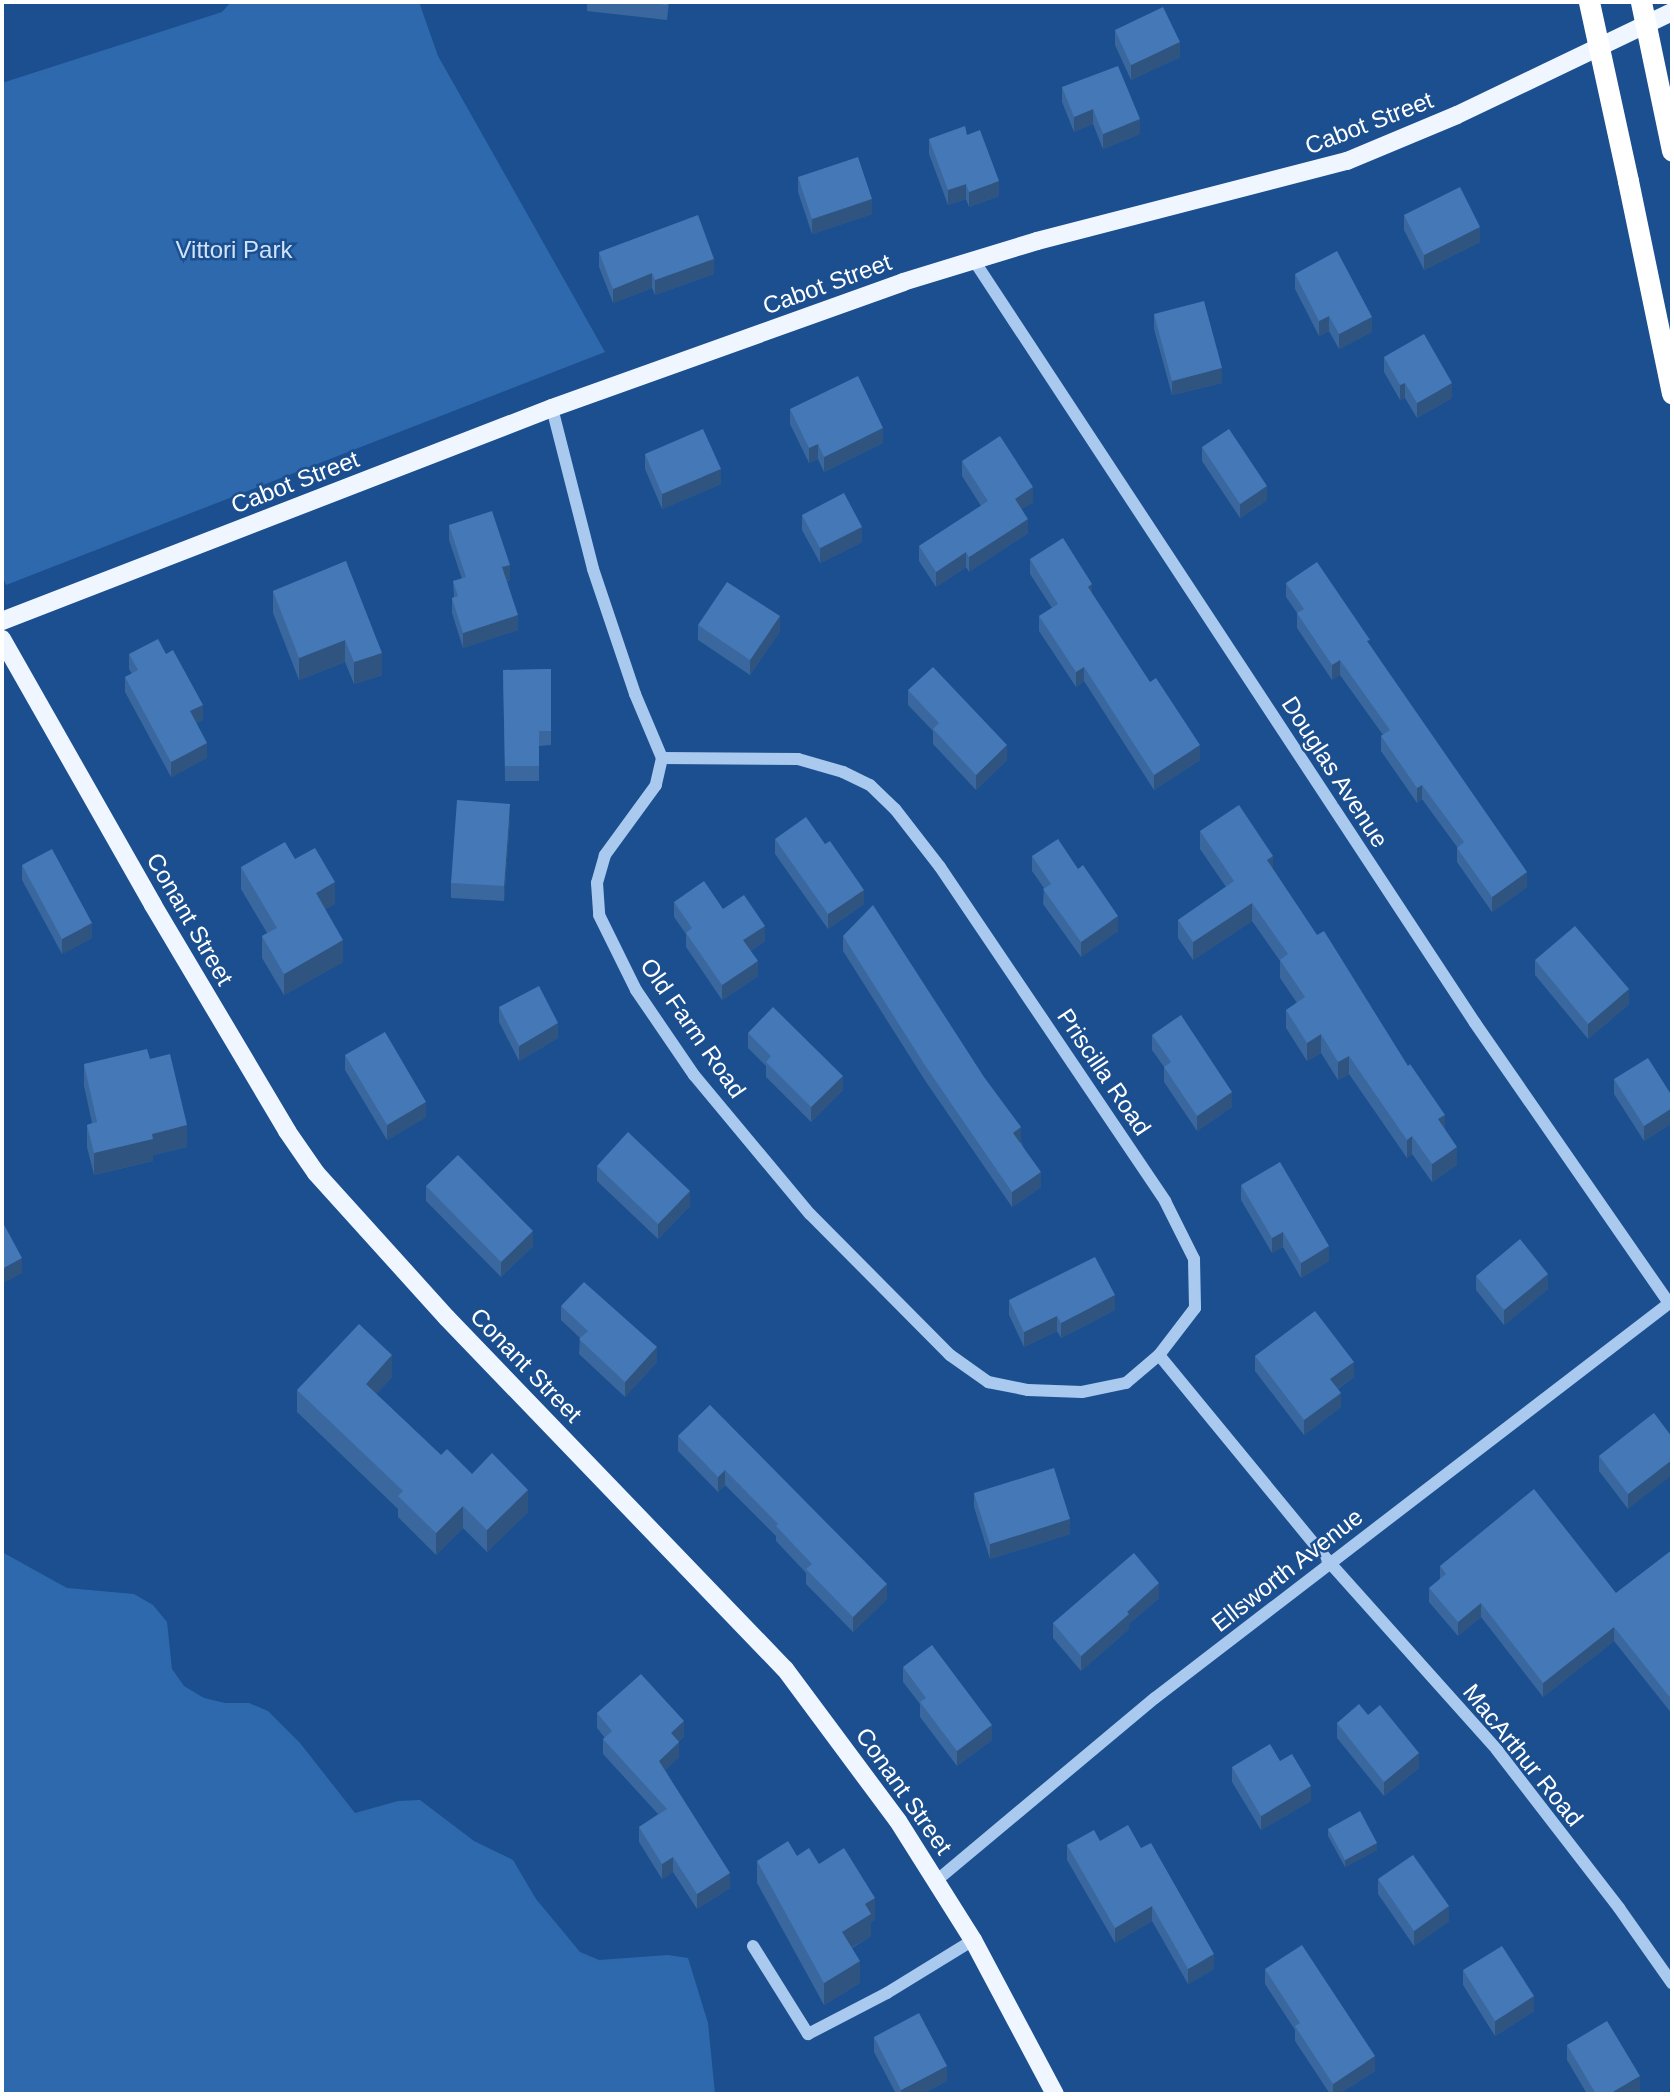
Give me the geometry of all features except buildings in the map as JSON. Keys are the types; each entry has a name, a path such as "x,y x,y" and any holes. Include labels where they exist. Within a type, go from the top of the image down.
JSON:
{"highway":[{"path":"1589,2 1672,394"},
{"path":"1641,2 1672,151"}],"main road":[{"name":"Cabot Street","path":"2,621 552,408 973,259 1348,160 1457,115 1672,12"},
{"name":"Conant Street","path":"2,639 153,905 287,1131 316,1172 447,1318 785,1669 898,1822 936,1881 973,1940 1055,2094"}],"street":[{"name":"Douglas Avenue","path":"973,259 1467,1011 1671,1302"},
{"path":"552,408 593,569 635,694 662,758"},
{"name":"Priscilla Road","path":"662,758 798,759 843,772 870,785 895,809 940,867 1165,1201 1194,1259 1195,1308 1159,1355"},
{"name":"Old Farm Road","path":"662,758 656,785 605,855 597,883 599,915 635,990 694,1074 810,1214 950,1355 988,1382 1028,1390 1082,1392 1126,1382 1159,1355"},
{"name":"Ellsworth Avenue","path":"936,1881 1155,1699 1671,1302"},
{"path":"1159,1355 1329,1563"},
{"name":"MacArthur Road","path":"1329,1563 1497,1750 1619,1908 1672,1983"},
{"path":"753,1946 808,2034 887,1993 973,1940"}],"green space":[{"name":"Vittori Park","path":"231,2 419,2 438,56 605,352 6,585 2,576 2,83 222,12"},
{"path":"2,1552 67,1588 134,1594 153,1605 167,1622 172,1669 184,1686 204,1698 225,1703 249,1703 268,1711 300,1743 355,1813 398,1801 420,1800 474,1841 513,1860 536,1899 580,1952 599,1960 668,1955 688,1958 708,2023 715,2094 2,2094"}]}
